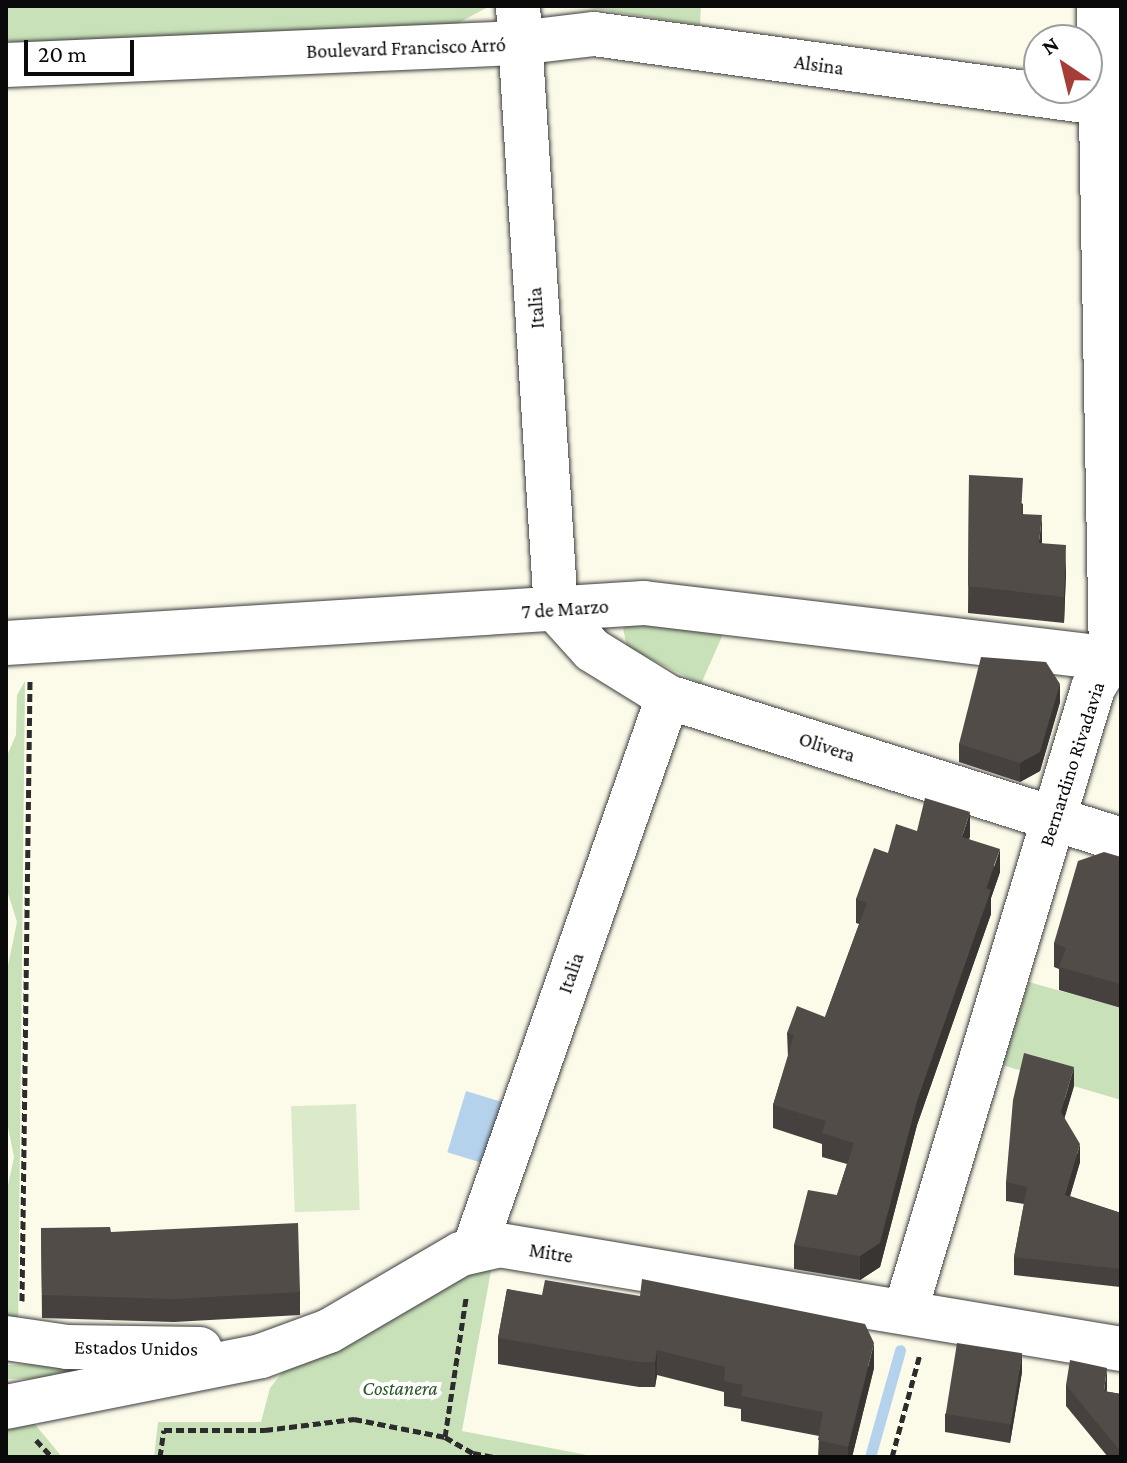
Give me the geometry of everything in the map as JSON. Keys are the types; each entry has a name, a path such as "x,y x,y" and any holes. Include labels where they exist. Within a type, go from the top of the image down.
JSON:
{"street":[{"name":"Bernardino Rivadavia","path":"918,1315 1093,688 1116,659 1111,105 1099,6"},
{"name":"Alsina","path":"518,24 1111,105"},
{"name":"Boulevard Francisco Arró","path":"6,65 518,24"},
{"name":"Italia","path":"518,24 556,610"},
{"name":"7 de Marzo","path":"18,643 644,603 1116,659"},
{"name":"Olivera","path":"556,610 592,650 668,697 1121,840"},
{"name":"Italia","path":"474,1249 668,697"},
{"name":"Mitre","path":"6,1407 261,1356 329,1331 474,1249 499,1245 1121,1349"},
{"name":"Estados Unidos","path":"14,1339 67,1347 258,1348 261,1356"}],"path":[{"path":"14,1339 18,643"},
{"path":"445,1437 474,1249"},
{"path":"892,1457 918,1315"},
{"path":"160,1457 164,1430 265,1430 354,1419 445,1437 473,1453 494,1457"}],"green space":[{"path":"6,6 490,6 449,28 15,43 6,40"},
{"path":"577,6 701,6 700,25"},
{"path":"631,621 724,632 701,684 627,647 623,628"},
{"path":"25,681 18,1333 6,1331 6,1195 14,1157 6,1117 6,975 17,922 6,887 6,758 16,735 17,695"},
{"path":"1029,982 1121,1008 1121,1100 1002,1065"},
{"path":"356,1104 360,1210 295,1212 291,1106"},
{"name":"Costanera","path":"492,1265 462,1431 597,1457 154,1457 158,1422 261,1422 270,1388 285,1369 470,1271"},
{"path":"70,1363 78,1370 71,1378 6,1379 6,1365"},
{"path":"29,1417 62,1457 6,1457 6,1422"}],"water":[{"path":"466,1091 505,1103 486,1164 447,1152"}],"building":[{"path":"969,475 1023,478 1021,514 1042,515 1039,543 1066,545 1064,597 968,586"},
{"path":"981,657 1046,662 1060,684 1040,752 1020,763 959,744"},
{"path":"925,798 970,812 962,837 1000,849 986,888 991,890 917,1101 880,1243 860,1256 794,1245 808,1190 837,1195 854,1143 822,1133 826,1121 773,1105 794,1035 787,1033 797,1006 825,1017 867,903 856,899 874,848 888,853 896,824 917,831"},
{"path":"1104,852 1121,857 1121,984 1059,967 1066,948 1054,943 1078,861"},
{"path":"1024,1053 1074,1067 1061,1112 1080,1144 1065,1195 1121,1213 1120,1269 1014,1257 1027,1187 1006,1182 1013,1100"},
{"path":"298,1223 300,1292 174,1299 42,1295 41,1228 110,1227 111,1232"},
{"path":"642,1279 865,1324 874,1343 848,1447 818,1440 823,1412 741,1396 743,1385 724,1381 725,1367 657,1350 655,1362 639,1362 498,1338 507,1289 542,1295 545,1280 640,1296"},
{"path":"957,1343 1022,1353 1011,1424 946,1414"},
{"path":"1070,1360 1107,1368 1104,1391 1121,1394 1121,1452 1066,1385"}],"waterway":[{"path":"870,1457 900,1350"}]}
